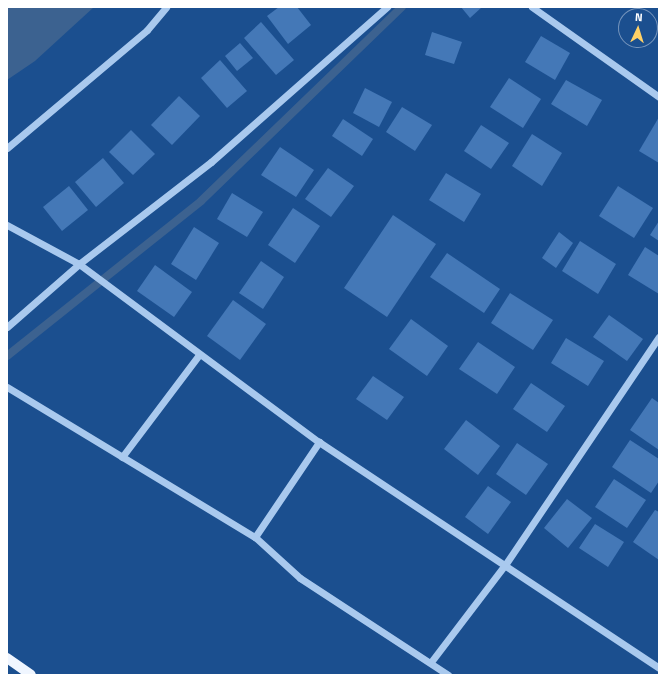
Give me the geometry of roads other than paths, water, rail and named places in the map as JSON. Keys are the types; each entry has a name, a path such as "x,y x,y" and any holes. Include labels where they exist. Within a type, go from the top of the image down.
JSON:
{"main road":[{"path":"7,658 32,675"}],"street":[{"path":"7,148 147,30 166,7"},
{"path":"7,327 79,264 211,162 386,7"},
{"path":"532,7 659,97"},
{"path":"7,225 79,264 198,356 319,442 659,668"},
{"path":"431,662 505,565 659,338"},
{"path":"122,457 198,356"},
{"path":"7,387 255,537 300,578 431,662 448,675"},
{"path":"255,537 319,442"}],"water":[{"path":"7,7 94,7 35,61 7,80"}],"waterway":[{"path":"7,356 201,201 402,7"}]}
